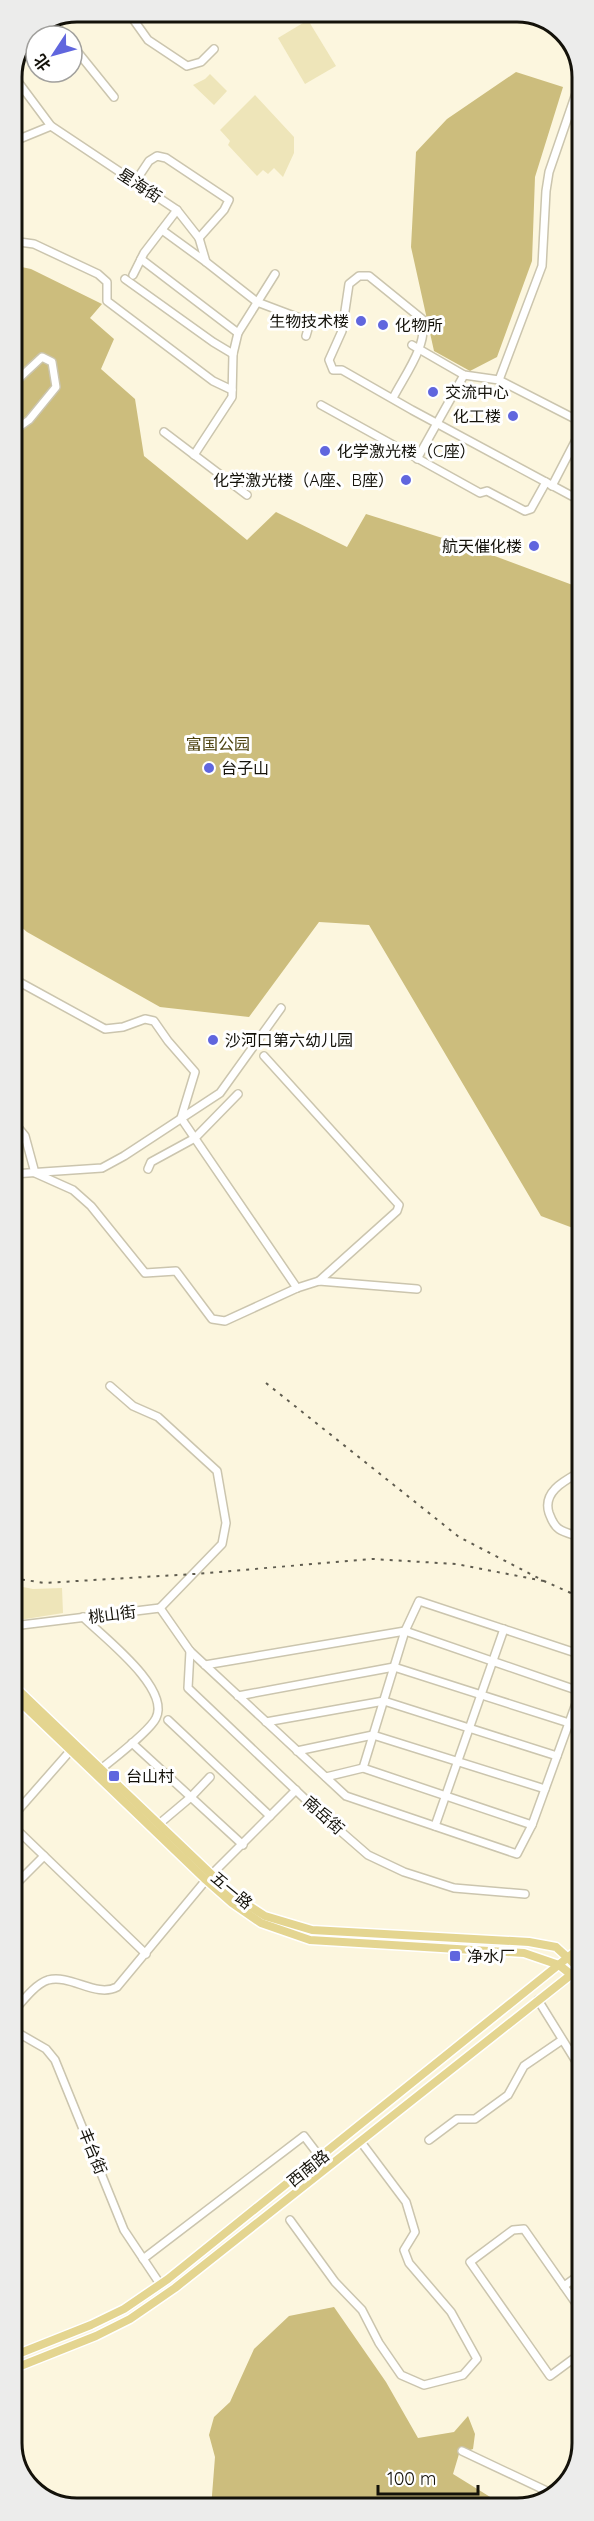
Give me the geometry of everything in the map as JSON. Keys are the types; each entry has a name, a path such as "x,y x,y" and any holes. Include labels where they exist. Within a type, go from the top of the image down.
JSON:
{"main road":[{"name":"五一路","path":"22,1694 159,1824 232,1903 261,1923 310,1940 524,1953 559,1965 570,1974"},
{"name":"五一路","path":"22,1704 209,1877 265,1916 312,1930 530,1942 556,1947 572,1960"},
{"name":"西南路","path":"22,2352 124,2309 160,2284 572,1954"},
{"name":"西南路","path":"22,2365 96,2336 130,2319 175,2288 570,1974"}],"street":[{"path":"135,22 148,40 187,66 201,62 214,50"},
{"path":"84,60 114,97"},
{"name":"星海街","path":"22,87 51,126 177,210 199,238 206,262"},
{"path":"499,381 542,266 549,172 572,105"},
{"path":"22,138 51,126"},
{"path":"135,182 149,161 157,156 166,158 229,200 224,210 199,238"},
{"path":"133,275 141,259 177,210"},
{"path":"162,230 257,302 310,322 306,336"},
{"path":"22,242 34,244 98,274 107,282 107,302 213,381 232,390"},
{"path":"141,259 238,333"},
{"path":"194,455 226,409 232,390 233,354 238,333 275,274"},
{"path":"393,398 425,328 422,319 369,276 359,276 349,284 342,331 329,360 333,370 342,370 437,424 572,496"},
{"path":"125,279 233,354"},
{"path":"415,347 464,375 499,381 572,418"},
{"path":"22,376 42,357 52,362 56,387 29,420 22,425"},
{"path":"417,459 464,375"},
{"path":"321,405 480,493 487,490 525,511 531,509 549,484 572,445"},
{"path":"164,432 247,495"},
{"path":"22,983 105,1029 123,1027 145,1019 154,1021 195,1072 181,1118"},
{"path":"22,1174 102,1168 124,1156 220,1093 281,1008"},
{"path":"264,1056 399,1205 397,1211 319,1281"},
{"path":"148,1169 151,1162 195,1138 238,1094"},
{"path":"181,1118 297,1288"},
{"path":"22,1132 35,1173"},
{"path":"35,1173 73,1190 91,1206 145,1273 176,1271 212,1319 225,1321 297,1288 319,1281 417,1289"},
{"path":"110,1386 133,1406 158,1417 217,1471 226,1523 222,1544 160,1608"},
{"path":"572,1477 551,1493 547,1505 551,1520 559,1529 572,1534"},
{"path":"363,1768 405,1631 419,1601 572,1651"},
{"name":"桃山街","path":"22,1625 160,1608 190,1651 346,1796 517,1854 532,1825"},
{"path":"83,1617 144,1677 153,1689 158,1705 156,1718 132,1743 101,1769"},
{"path":"435,1826 504,1629"},
{"path":"205,1665 405,1631 572,1687"},
{"name":"南岳街","path":"190,1651 188,1689 368,1855 404,1872 454,1888 525,1894"},
{"path":"238,1696 394,1666 569,1723"},
{"path":"266,1722 384,1701 557,1756"},
{"path":"326,1777 363,1768 532,1825 572,1715"},
{"path":"168,1720 270,1816"},
{"path":"297,1750 373,1735 545,1789"},
{"path":"132,1743 243,1845"},
{"path":"22,1806 71,1750"},
{"path":"159,1824 191,1797 210,1777"},
{"path":"22,2003 48,1980 65,1981 109,1991 117,1987 209,1877 296,1790"},
{"path":"22,1835 146,1954"},
{"path":"22,1878 44,1856"},
{"path":"538,2000 572,2056"},
{"name":"丰台街","path":"22,2036 46,2049 55,2060 124,2230 160,2284"},
{"path":"429,2140 457,2119 475,2119 508,2095 524,2066 562,2040"},
{"path":"143,2259 304,2136 320,2157"},
{"path":"290,2220 335,2282 362,2310 379,2343 400,2375 424,2385 464,2375 477,2359 451,2312 410,2263 404,2250 415,2232 406,2202 361,2142"},
{"path":"572,2298 524,2229 513,2230 470,2262 550,2376 572,2360"},
{"path":"564,2286 572,2280"},
{"path":"462,2451 545,2490"}],"shaded area":[{"path":"304,23 310,23 336,66 305,84 278,38"},
{"path":"210,74 227,91 214,105 193,85"},
{"path":"255,95 294,137 294,153 283,177 274,168 268,174 263,170 257,176 228,145 230,141 220,130"},
{"path":"22,1587 33,1589 62,1588 63,1613 22,1620"}],"green space":[{"path":"516,72 563,87 535,177 532,261 497,357 470,371 434,351 411,247 416,152 447,119"},
{"name":"富国公园","path":"22,267 31,269 102,304 90,318 114,339 101,369 135,399 144,456 247,540 276,512 347,547 366,514 468,546 572,585 572,1228 541,1216 369,925 319,922 249,1017 160,1007 22,928"},
{"path":"334,2307 386,2382 418,2438 454,2432 468,2416 475,2434 473,2449 459,2454 453,2474 492,2498 212,2498 215,2457 209,2435 214,2417 230,2402 254,2349 289,2316"}],"railway":[{"path":"266,1383 459,1537 572,1594"},
{"path":"22,1579 44,1583 194,1574 373,1559 456,1564 544,1581"}],"place":[{"name":"生物技术楼","path":"361,321"},
{"name":"化物所","path":"383,325"},
{"name":"交流中心","path":"433,392"},
{"name":"化工楼","path":"513,416"},
{"name":"化学激光楼（C座）","path":"325,451"},
{"name":"化学激光楼（A座、B座）","path":"406,480"},
{"name":"航天催化楼","path":"534,546"},
{"name":"台子山","path":"209,768"},
{"name":"沙河口第六幼儿园","path":"213,1040"},
{"name":"台山村","path":"114,1776"},
{"name":"净水厂","path":"455,1956"}]}
